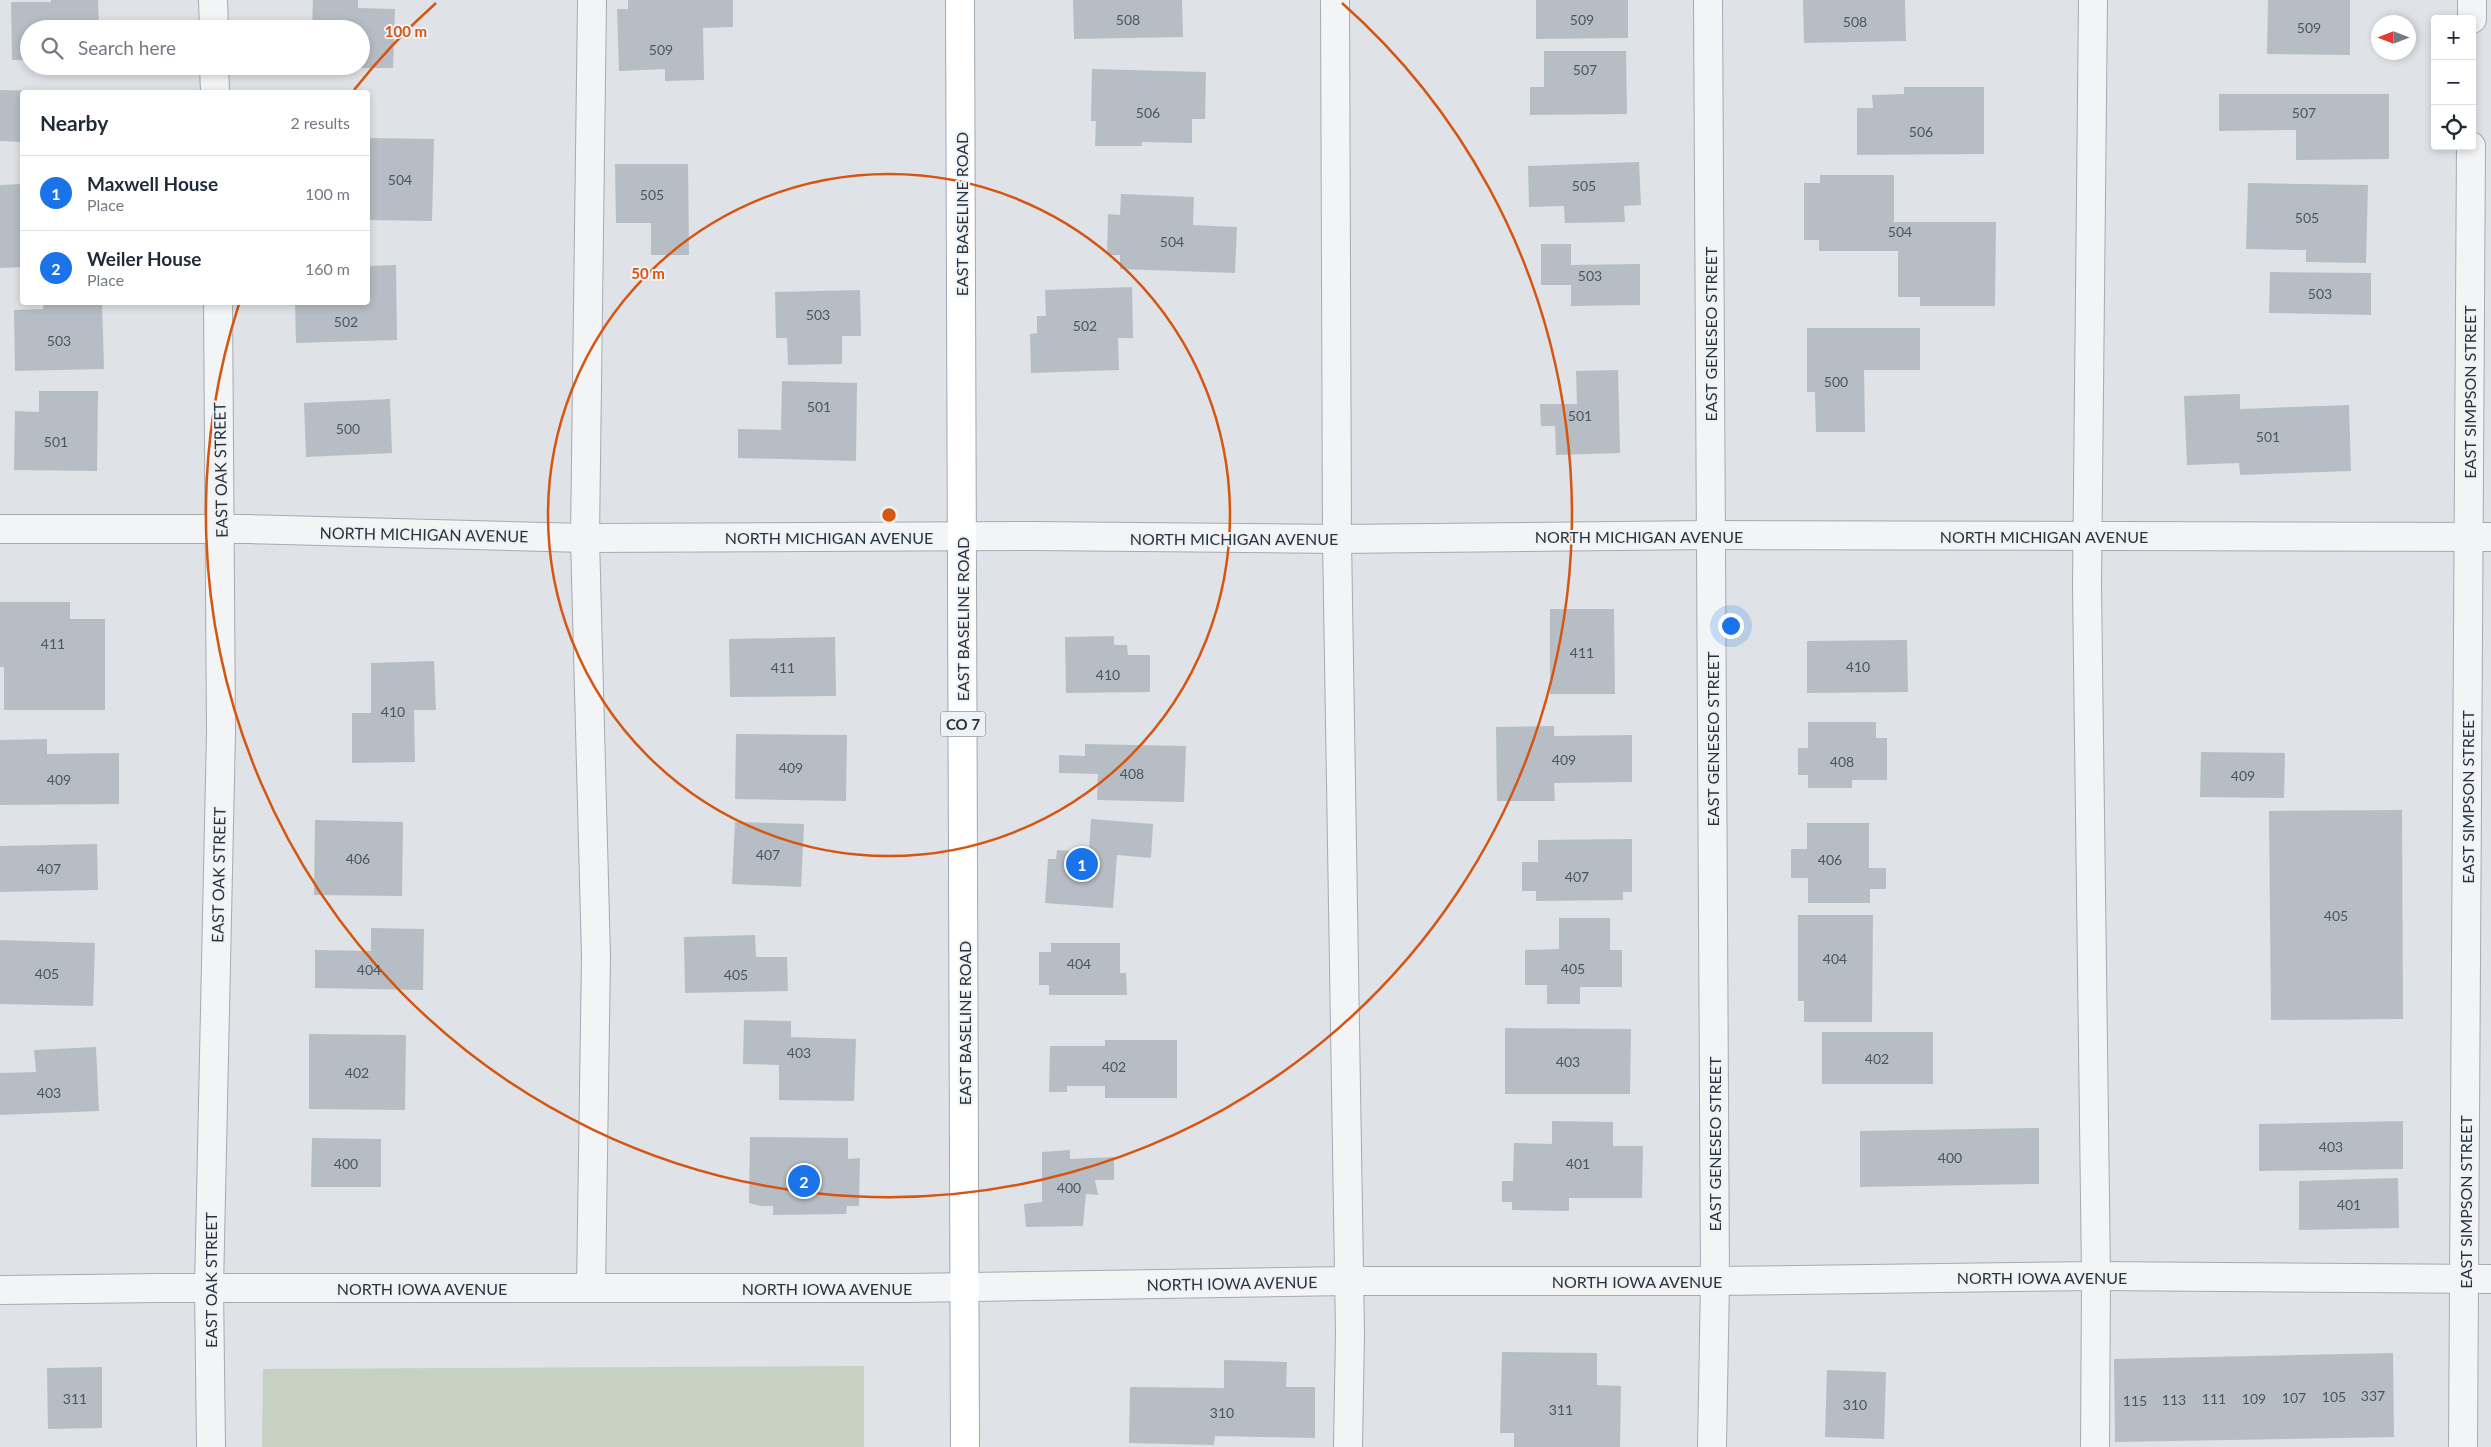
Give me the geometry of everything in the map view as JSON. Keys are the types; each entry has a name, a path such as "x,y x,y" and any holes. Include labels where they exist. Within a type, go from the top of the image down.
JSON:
{"main road":[{"name":"EAST BASELINE ROAD","path":"960,0 965,1447"}],"street":[{"path":"213,0 214,20"},
{"path":"590,1288 596,958 585,538 592,0"},
{"path":"1335,0 1337,539 1350,1333 1348,1447"},
{"name":"EAST GENESEO STREET","path":"1708,0 1715,1281 1712,1447"},
{"path":"2093,0 2087,536 2096,1276 2095,1447"},
{"path":"2472,0 2472,15"},
{"path":"214,75 215,90"},
{"name":"EAST SIMPSON STREET","path":"2463,1447 2478,1279 2479,537 2471,150"},
{"name":"EAST OAK STREET","path":"211,1447 209,1288 221,732 218,305"},
{"name":"NORTH MICHIGAN AVENUE","path":"0,529 221,530 585,538 962,536 1337,539 1711,535 2479,537"},
{"name":"NORTH IOWA AVENUE","path":"0,1290 209,1288 965,1288 1348,1281 1715,1281 2096,1276 2478,1279"}],"green space":[{"path":"864,1366 864,1447 262,1447 263,1369"}],"building":[{"path":"51,0 98,0 99,20 20,20 20,60 12,60 11,2 51,2"},
{"path":"313,0 358,0 358,8 395,9 393,68 370,68 370,20 312,20"},
{"path":"628,0 733,0 733,27 703,28 704,80 665,81 665,69 619,71 617,9 628,9"},
{"path":"1073,0 1182,0 1183,37 1074,39"},
{"path":"1536,0 1628,0 1628,38 1536,39"},
{"path":"1803,0 1905,0 1906,41 1804,43"},
{"path":"2268,0 2350,0 2350,55 2267,54"},
{"path":"1544,51 1626,51 1627,114 1530,115 1530,87 1544,87"},
{"path":"1092,69 1206,72 1205,119 1192,119 1192,143 1142,142 1142,146 1095,146 1096,121 1091,121"},
{"path":"1904,87 1984,87 1984,154 1857,155 1857,108 1873,108 1872,95 1904,94"},
{"path":"0,90 20,90 20,142 0,141"},
{"path":"2219,94 2389,94 2389,159 2296,160 2296,130 2219,131"},
{"path":"370,138 434,139 432,221 370,220"},
{"path":"1639,162 1641,205 1624,206 1625,222 1565,223 1564,206 1529,207 1528,166"},
{"path":"615,164 688,164 689,255 651,255 651,223 616,223"},
{"path":"1820,175 1894,175 1894,222 1996,222 1995,306 1920,306 1920,297 1898,297 1898,251 1819,251 1819,240 1804,240 1804,183 1820,183"},
{"path":"2248,183 2368,185 2366,263 2306,262 2306,250 2246,249"},
{"path":"20,184 20,267 0,268 0,185"},
{"path":"1121,194 1194,197 1193,225 1237,227 1235,273 1120,269 1120,255 1107,255 1108,214 1120,215"},
{"path":"1541,244 1571,244 1571,265 1640,264 1640,305 1571,306 1571,285 1541,285"},
{"path":"396,265 397,340 296,343 295,305 370,305 370,266"},
{"path":"2270,272 2371,273 2371,315 2269,313"},
{"path":"1132,287 1133,338 1118,338 1119,370 1031,373 1030,334 1037,333 1037,316 1046,316 1045,290"},
{"path":"860,290 861,336 842,336 842,364 788,365 787,338 776,338 775,292"},
{"path":"43,305 102,305 104,369 15,371 14,310 43,309"},
{"path":"1807,328 1920,328 1920,370 1864,370 1865,432 1816,432 1815,392 1807,392"},
{"path":"1618,370 1620,453 1556,455 1555,426 1541,426 1540,404 1577,404 1576,371"},
{"path":"782,381 857,383 856,461 738,458 738,429 781,430"},
{"path":"39,391 98,391 97,471 14,470 15,411 39,412"},
{"path":"2240,394 2240,409 2349,405 2351,471 2240,475 2239,463 2187,465 2184,396"},
{"path":"390,399 392,453 306,457 304,403"},
{"path":"0,602 70,602 70,619 105,619 105,710 4,710 4,667 0,667"},
{"path":"1550,609 1614,609 1615,694 1550,694"},
{"path":"1114,636 1114,645 1127,645 1128,655 1150,655 1150,692 1066,693 1065,637"},
{"path":"835,637 836,696 730,697 729,639"},
{"path":"1907,640 1908,692 1807,693 1807,641"},
{"path":"434,661 436,710 414,710 415,762 352,763 352,713 371,713 371,663"},
{"path":"1808,722 1876,722 1876,738 1887,738 1887,780 1852,780 1852,788 1808,788 1808,775 1798,775 1798,748 1808,748"},
{"path":"1554,726 1554,736 1632,735 1632,782 1554,783 1555,801 1497,801 1496,727"},
{"path":"736,734 847,735 846,801 735,799"},
{"path":"47,739 47,754 119,753 119,804 0,805 0,740"},
{"path":"1085,744 1186,746 1184,802 1097,800 1098,774 1059,773 1059,755 1085,756"},
{"path":"2201,752 2285,753 2284,798 2200,797"},
{"path":"2402,810 2403,1019 2271,1020 2269,811"},
{"path":"1091,819 1153,824 1151,858 1117,855 1113,908 1045,903 1048,859 1056,859 1057,850 1089,852"},
{"path":"315,820 403,822 402,896 314,895"},
{"path":"735,822 804,824 801,887 732,884"},
{"path":"1807,823 1869,823 1869,868 1886,868 1886,889 1870,889 1870,903 1808,903 1808,878 1791,878 1791,849 1807,849"},
{"path":"1632,839 1632,892 1623,892 1623,900 1536,901 1536,891 1522,891 1522,862 1538,862 1538,840"},
{"path":"97,844 98,890 0,892 0,846"},
{"path":"1798,915 1873,915 1872,1022 1804,1022 1804,1001 1798,1001"},
{"path":"1559,918 1610,918 1610,950 1622,950 1622,987 1580,987 1580,1004 1547,1004 1547,985 1525,985 1525,950 1559,949"},
{"path":"371,928 424,929 423,990 315,988 315,950 371,951"},
{"path":"755,935 756,957 787,957 788,991 685,993 684,937"},
{"path":"0,940 95,943 93,1006 0,1004"},
{"path":"1051,943 1120,943 1120,973 1126,973 1127,995 1049,995 1049,985 1039,985 1039,952 1051,952"},
{"path":"744,1020 791,1021 791,1037 856,1039 854,1101 779,1100 779,1065 743,1064"},
{"path":"1505,1028 1631,1029 1630,1094 1505,1094"},
{"path":"1822,1032 1933,1032 1933,1084 1822,1084"},
{"path":"309,1034 406,1035 405,1110 309,1109"},
{"path":"1105,1040 1177,1040 1177,1098 1105,1098 1105,1086 1067,1086 1067,1092 1049,1092 1050,1046 1105,1046"},
{"path":"96,1047 99,1111 0,1115 0,1073 36,1072 34,1050"},
{"path":"1552,1121 1613,1122 1613,1146 1643,1146 1642,1198 1569,1198 1569,1211 1512,1210 1512,1202 1502,1202 1502,1181 1513,1181 1514,1143 1552,1144"},
{"path":"2403,1121 2403,1169 2259,1171 2259,1124"},
{"path":"2039,1128 2039,1184 1860,1187 1860,1131"},
{"path":"750,1137 848,1138 848,1159 860,1158 859,1206 847,1206 846,1214 773,1215 773,1206 749,1203"},
{"path":"312,1138 381,1139 381,1187 311,1187"},
{"path":"1070,1150 1070,1159 1114,1157 1114,1180 1095,1180 1098,1195 1086,1194 1083,1226 1026,1227 1024,1204 1042,1202 1042,1152"},
{"path":"2398,1178 2399,1228 2299,1230 2299,1181"},
{"path":"1502,1352 1597,1353 1597,1385 1621,1386 1620,1447 1514,1447 1514,1433 1500,1433"},
{"path":"2393,1353 2394,1437 2115,1442 2114,1359"},
{"path":"1224,1360 1287,1362 1286,1387 1315,1387 1315,1438 1215,1436 1214,1445 1129,1443 1130,1387 1224,1388"},
{"path":"102,1367 102,1428 48,1429 47,1368"},
{"path":"1827,1370 1886,1372 1884,1439 1825,1437"}],"place":[{"name":"Maxwell House","path":"1082,864"},
{"name":"Weiler House","path":"804,1181"}]}
